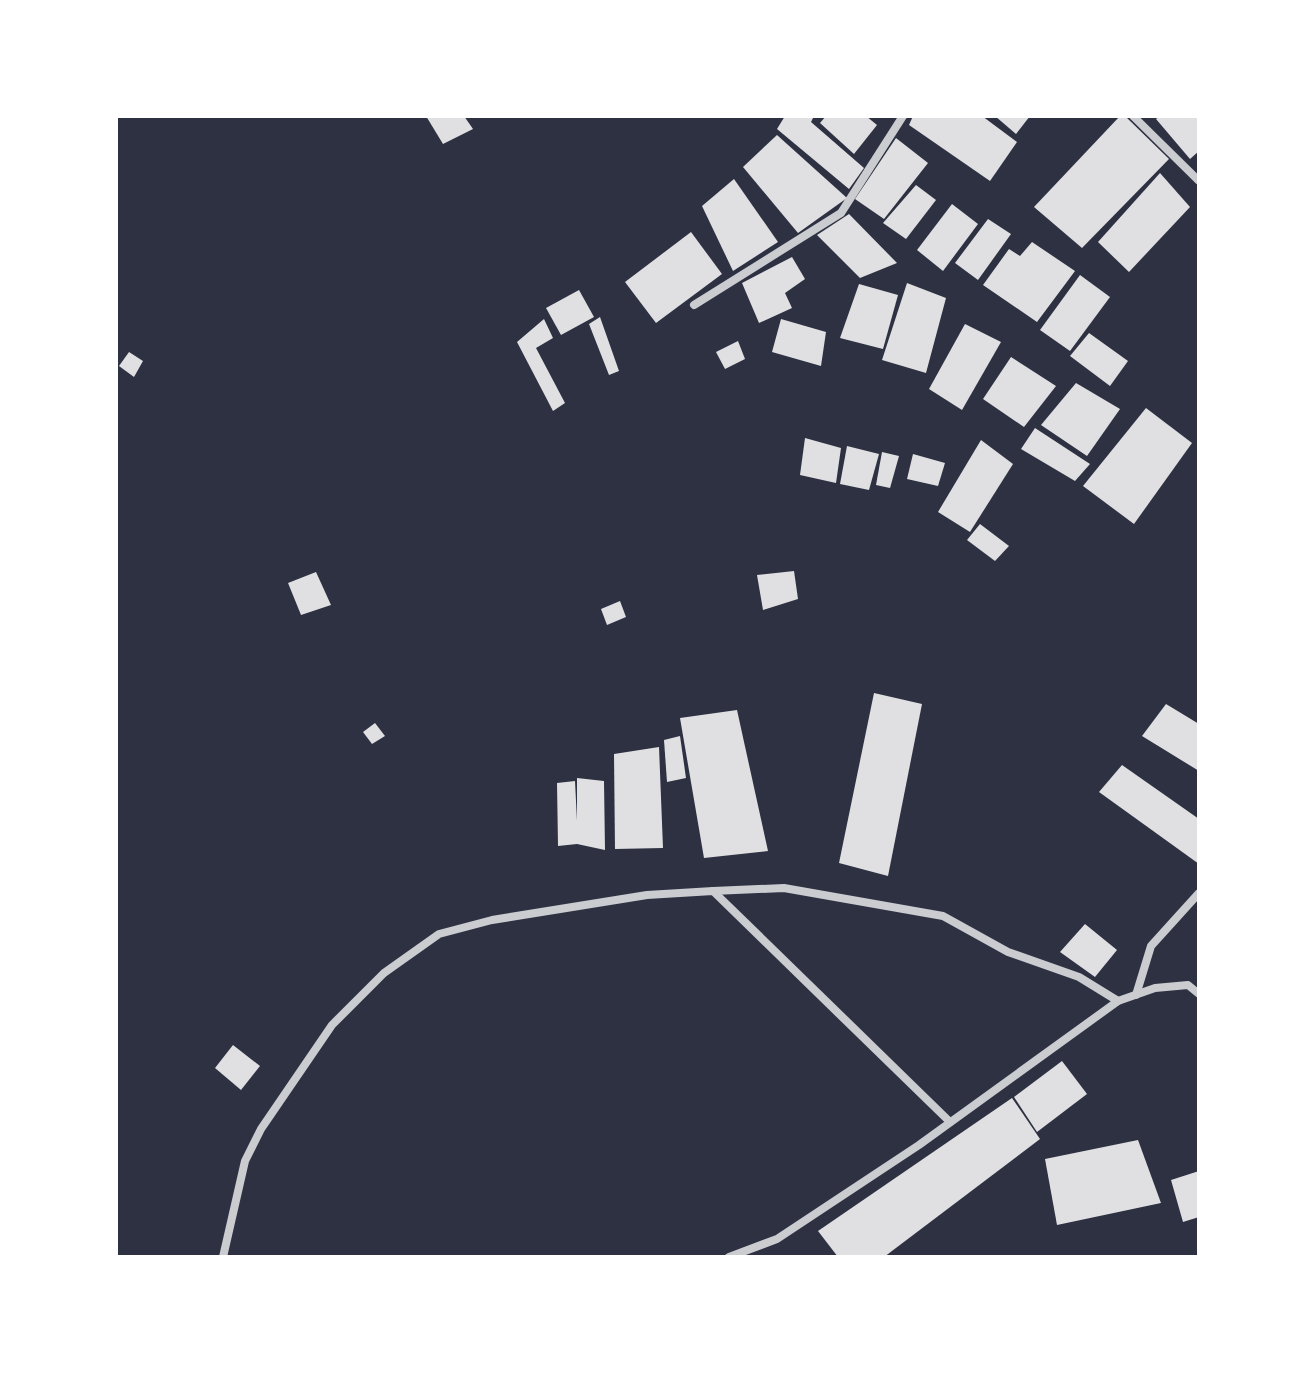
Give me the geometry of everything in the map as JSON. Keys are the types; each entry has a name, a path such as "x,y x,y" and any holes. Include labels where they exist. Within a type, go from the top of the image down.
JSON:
{"street":[{"path":"694,305 841,213 903,116"},
{"path":"1133,116 1199,181"},
{"path":"223,1257 245,1161 261,1129 332,1025 384,973 439,934 492,920 647,895 784,888 943,916 1008,952 1079,977 1118,1001"},
{"path":"713,891 950,1122"},
{"path":"1136,995 1151,946 1199,893"},
{"path":"729,1257 777,1239 950,1122 1118,1001 1155,988 1188,985 1199,994"}],"building":[{"path":"426,116 464,116 473,129 443,144"},
{"path":"785,116 814,116 811,122 864,168 849,189 777,129"},
{"path":"826,116 866,116 877,125 854,154 820,123"},
{"path":"913,116 982,116 1017,142 990,181 909,125"},
{"path":"995,116 1030,116 1016,134"},
{"path":"1120,116 1125,116 1169,159 1082,248 1034,207"},
{"path":"1160,116 1199,116 1199,151 1190,159 1156,119"},
{"path":"777,135 847,198 798,233 743,167"},
{"path":"896,138 928,163 884,219 855,199"},
{"path":"1160,173 1190,207 1129,272 1098,242"},
{"path":"734,179 778,242 733,271 702,206"},
{"path":"916,185 936,200 906,239 883,223"},
{"path":"952,204 978,224 943,271 917,250"},
{"path":"849,214 897,263 860,278 817,235"},
{"path":"988,219 1011,234 978,280 955,263"},
{"path":"691,232 722,274 656,323 625,282"},
{"path":"1032,242 1075,271 1037,322 983,285 1009,249 1020,256"},
{"path":"792,257 805,279 785,293 792,308 759,323 742,283"},
{"path":"1080,275 1110,297 1070,351 1040,330"},
{"path":"907,283 946,298 926,373 882,360"},
{"path":"859,284 898,295 883,349 840,338"},
{"path":"579,290 594,317 561,335 546,308"},
{"path":"600,317 619,371 609,375 589,324"},
{"path":"544,319 553,338 536,348 565,403 553,411 517,342"},
{"path":"781,319 826,332 821,366 772,352"},
{"path":"965,324 1001,342 962,410 929,389"},
{"path":"1089,333 1128,361 1110,386 1070,356"},
{"path":"738,341 745,359 725,369 716,352"},
{"path":"129,352 143,361 134,377 119,366"},
{"path":"1011,357 1056,386 1024,427 983,399"},
{"path":"1076,383 1120,409 1087,456 1041,425"},
{"path":"1146,408 1192,443 1134,524 1083,486"},
{"path":"1035,428 1090,464 1075,481 1021,449"},
{"path":"805,438 841,448 836,483 800,475"},
{"path":"981,440 1013,464 970,532 938,512"},
{"path":"847,446 879,454 869,490 840,484"},
{"path":"882,452 899,456 890,488 876,485"},
{"path":"913,454 945,463 938,486 907,479"},
{"path":"980,524 1009,546 995,561 967,540"},
{"path":"794,571 798,599 763,610 757,575"},
{"path":"316,572 331,605 301,615 288,583"},
{"path":"620,601 626,617 607,625 601,609"},
{"path":"874,693 922,704 888,876 839,863"},
{"path":"1166,704 1199,724 1199,771 1142,736"},
{"path":"737,710 768,851 704,858 680,718"},
{"path":"375,723 385,736 372,744 363,732"},
{"path":"680,736 686,778 667,782 664,740"},
{"path":"659,747 663,848 615,849 614,754"},
{"path":"1122,765 1199,819 1199,864 1099,792"},
{"path":"577,778 604,781 605,850 577,844 558,846 557,783 575,781 577,821"},
{"path":"1085,924 1117,950 1095,977 1060,952"},
{"path":"233,1045 260,1066 241,1090 215,1068"},
{"path":"1062,1061 1087,1094 1037,1132 1014,1097"},
{"path":"1012,1098 1040,1139 884,1257 838,1257 818,1231"},
{"path":"1138,1140 1161,1203 1057,1225 1045,1159"},
{"path":"1199,1171 1199,1217 1183,1222 1171,1180"}]}
